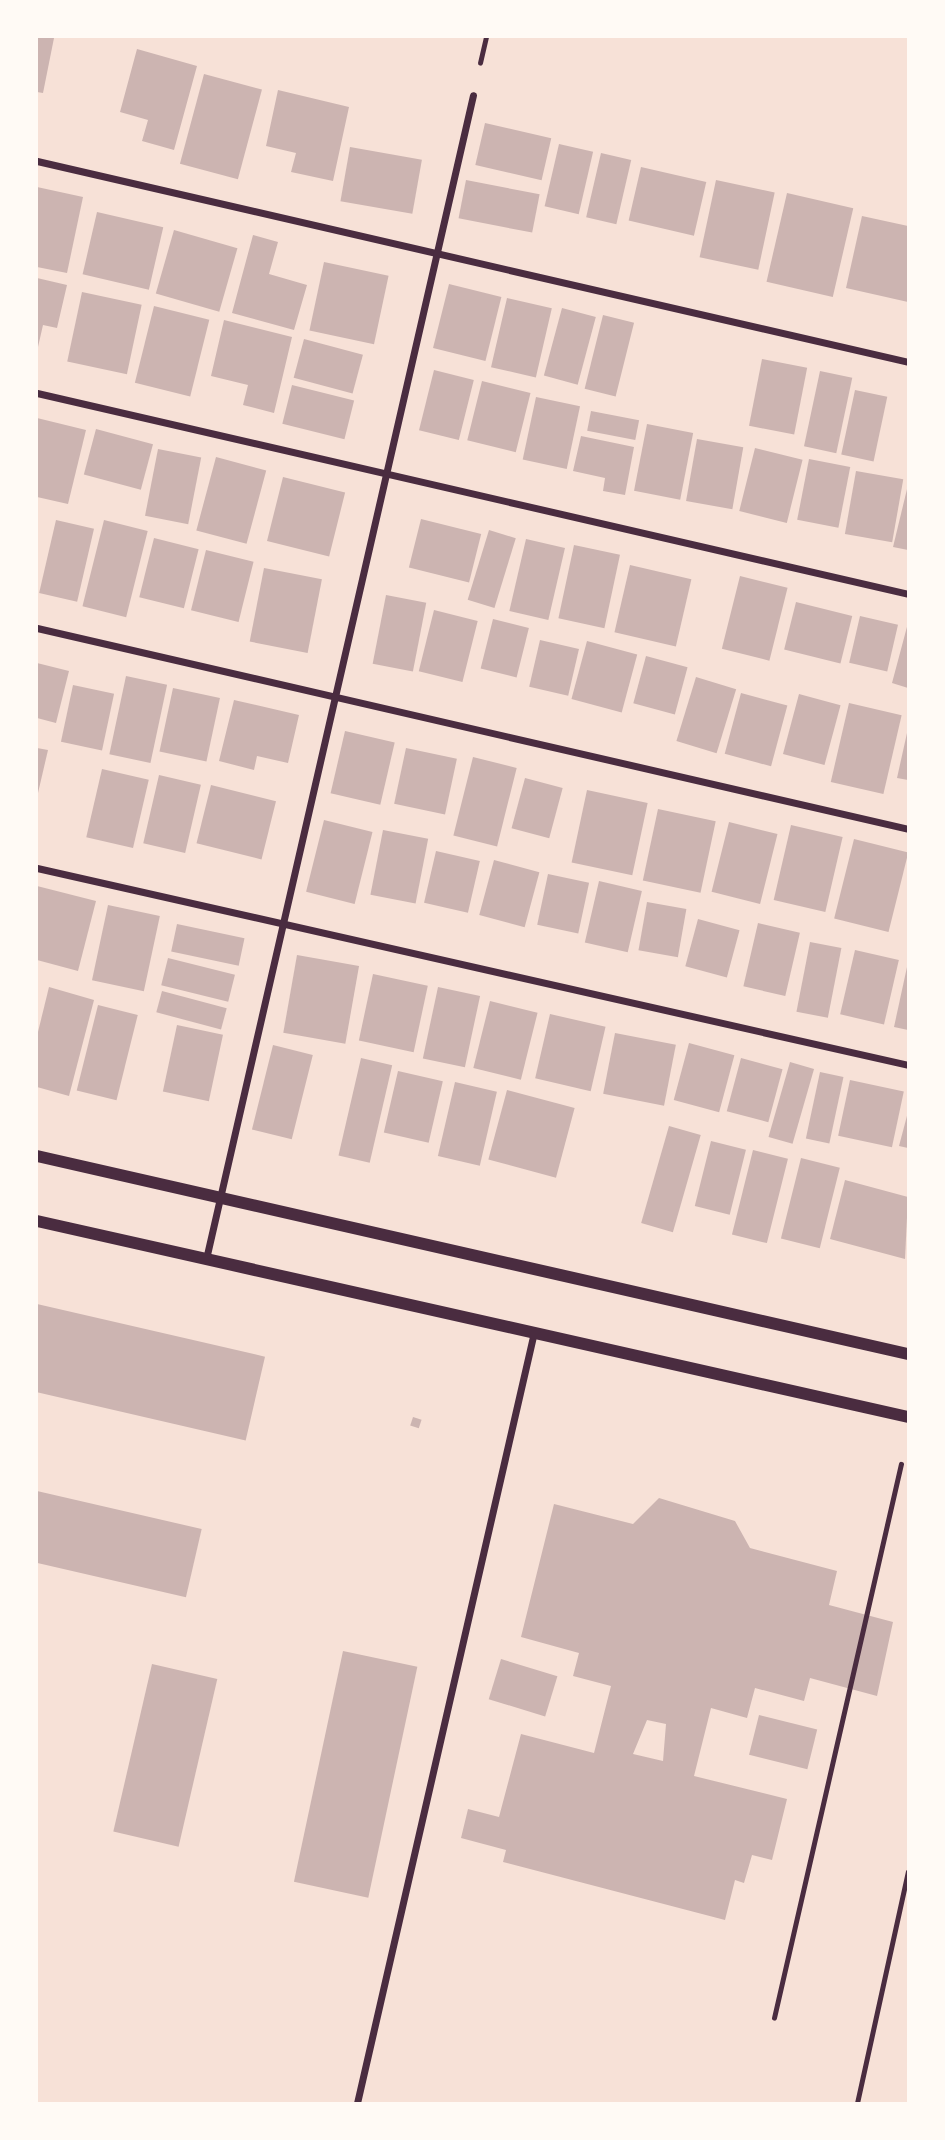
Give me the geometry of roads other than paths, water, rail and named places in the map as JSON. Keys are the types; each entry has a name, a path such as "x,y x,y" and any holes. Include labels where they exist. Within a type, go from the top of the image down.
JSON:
{"street":[{"path":"206,1259 278,923 334,696 473,95"},
{"path":"37,161 434,256 908,362"},
{"path":"37,393 384,477 908,594"},
{"path":"37,628 908,829"},
{"path":"37,868 908,1065"},
{"path":"37,1157 908,1354"},
{"path":"37,1220 908,1417"},
{"path":"357,2103 534,1332"}],"lane":[{"path":"857,2103 908,1872"}]}
